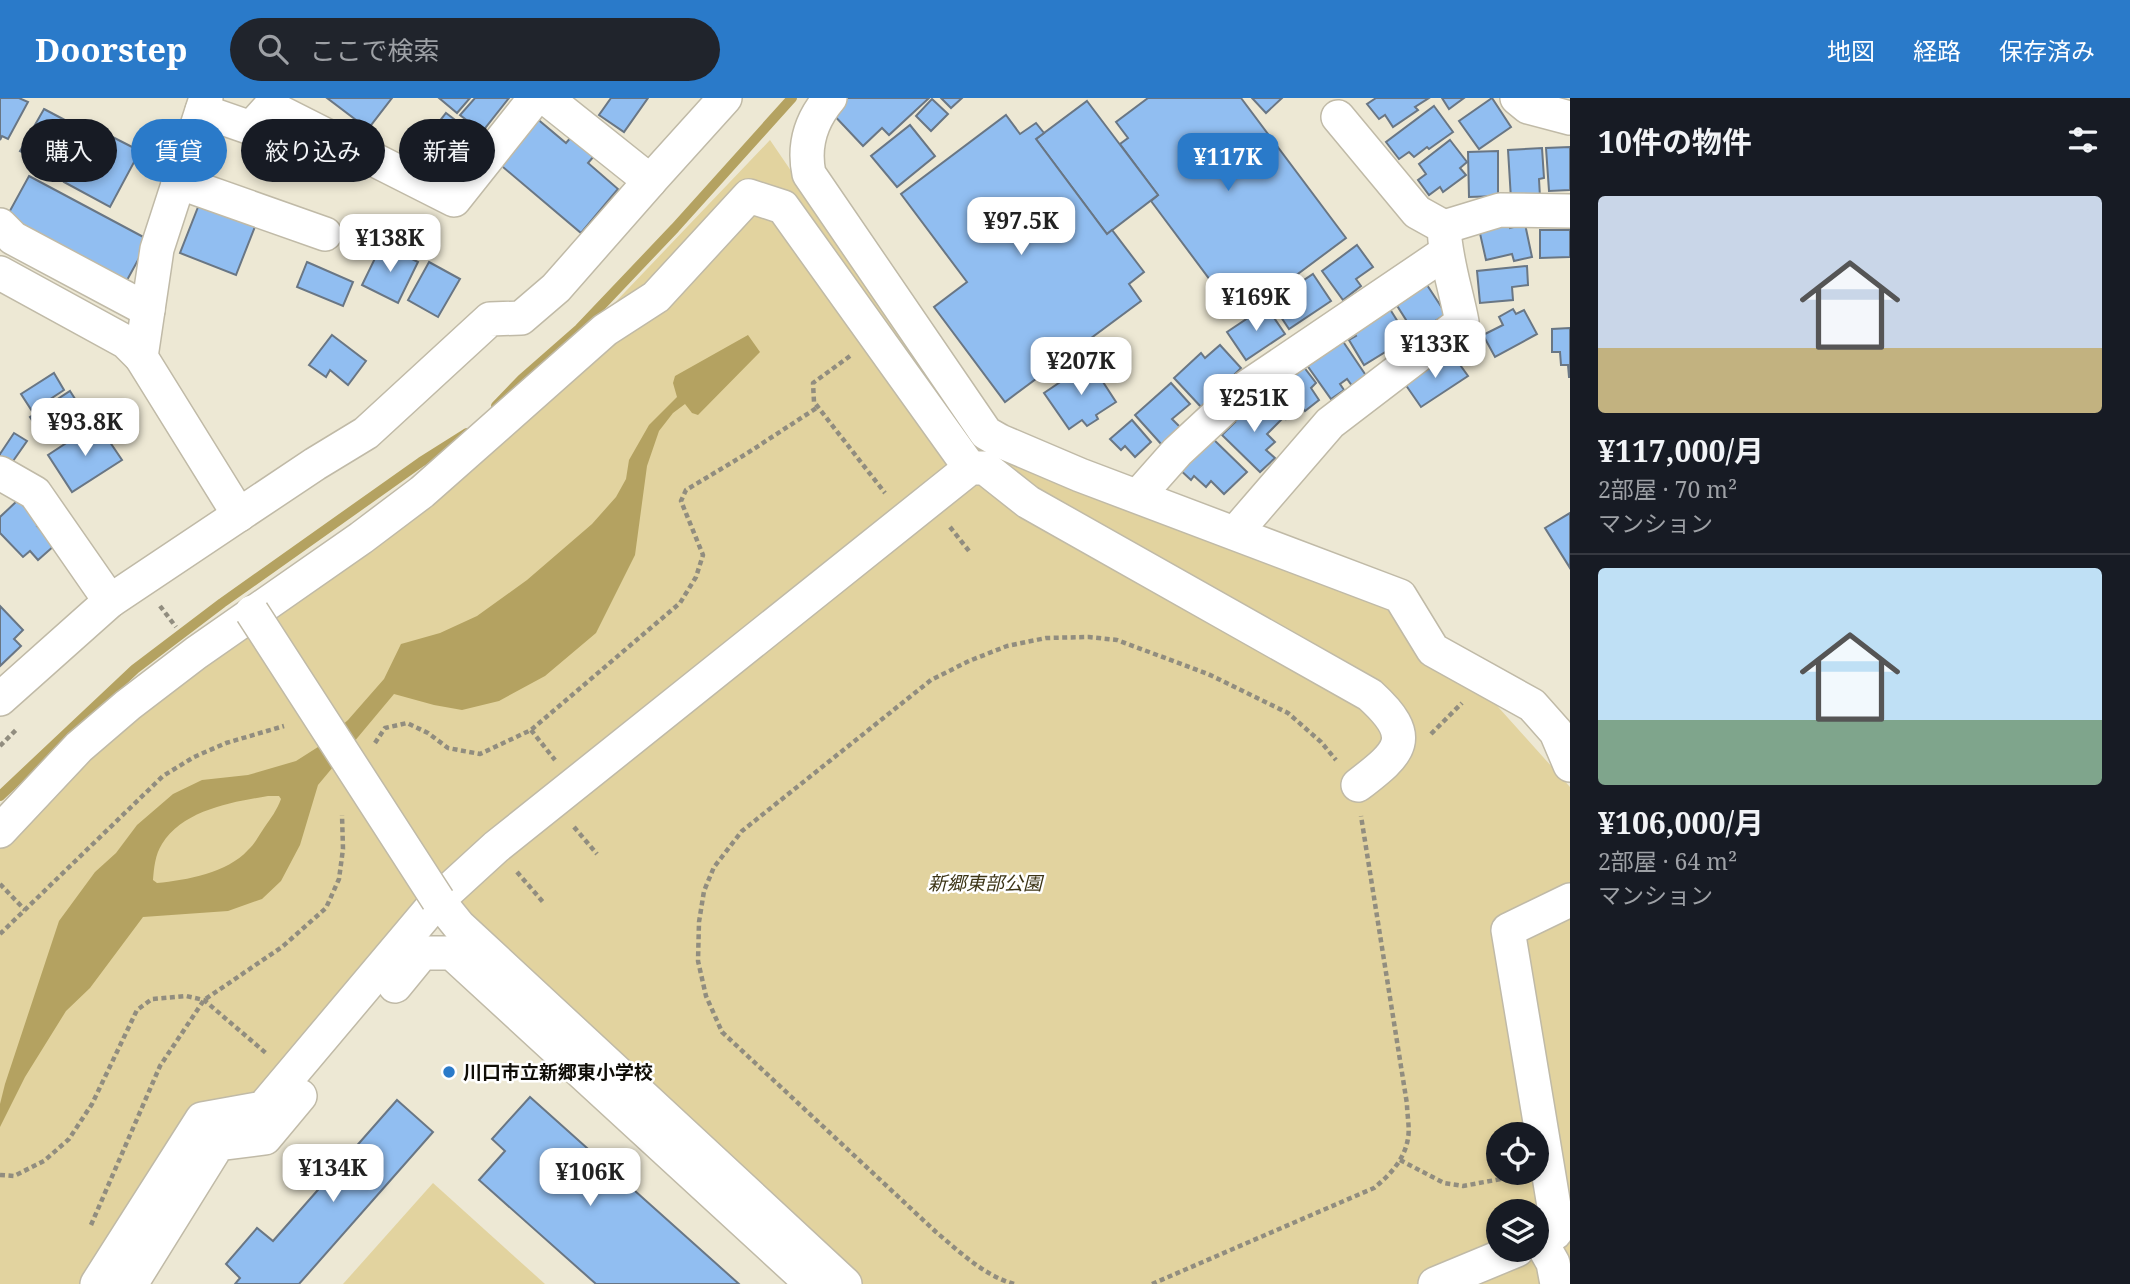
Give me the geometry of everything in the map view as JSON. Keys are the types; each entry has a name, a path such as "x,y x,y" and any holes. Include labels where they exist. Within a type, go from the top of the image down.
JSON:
{"street":[{"path":"204,104 251,128 270,107 454,200 535,98"},
{"path":"546,98 650,181"},
{"path":"0,699 110,601 366,433 490,319 521,318 556,288 725,98"},
{"path":"830,98 812,124 806,144 809,174 986,433 985,459"},
{"path":"1517,98 1528,107 1570,118"},
{"path":"1236,533 1330,423 1462,322 1445,240 1417,212 1338,117"},
{"path":"141,357 157,249 178,182 325,234"},
{"path":"0,831 79,747 195,653 361,538 422,492 605,330 656,297 749,196 783,207 876,337 985,459 1028,502 1370,695 1385,709 1399,732 1398,747 1387,762 1358,785"},
{"path":"1138,496 1177,452 1247,387 1445,240 1500,209 1570,211"},
{"path":"0,225 13,238 148,310"},
{"path":"0,273 126,342 141,357 239,515"},
{"path":"985,459 1138,496 1400,596 1433,650 1532,705 1556,732 1570,765"},
{"path":"97,1284 202,1119 263,1108 438,900 496,848 985,459"},
{"path":"0,473 35,493 110,601"},
{"path":"252,612 438,900 459,926 845,1284"},
{"path":"1549,1222 1554,1206 1508,930 1570,900"},
{"path":"131,1284 218,1144 265,1138 422,953 452,953 812,1284"},
{"path":"1549,1252 1557,1284"},
{"path":"1435,1284 1487,1262"}],"path":[{"path":"876,337 813,383 814,402 906,520"},
{"path":"746,454 818,407"},
{"path":"1014,1284 998,1279 936,1232 722,1032 706,996 698,961 699,922 704,891 714,867 742,831 931,680 969,660 1007,646 1046,638 1089,637 1117,640 1229,683 1288,713 1321,742 1358,785 1407,1104 1409,1138 1400,1160 1374,1188 1152,1284"},
{"path":"1427,737 1465,700"},
{"path":"0,934 163,776 194,757 226,743 287,724"},
{"path":"0,884 25,910"},
{"path":"0,1175 14,1176 44,1161 69,1139 92,1104 137,1010 152,999 186,996 204,1000 246,1036"},
{"path":"1400,1160 1444,1183 1463,1186 1486,1182"}],"green space":[{"name":"新郷東部公園","path":"770,140 980,448 1398,610 1440,673 1482,689 1570,787 1570,1284 831,1284 438,927 429,926 113,1284 0,1284 0,816 386,506 584,335"},
{"path":"433,1183 545,1284 343,1284"}],"shaded area":[{"path":"748,335 760,352 698,415 692,413 685,404 673,413 659,431 647,466 635,555 596,633 545,676 499,701 462,710 394,694 318,785 300,845 281,881 262,899 228,911 143,917 90,988 66,1011 25,1077 0,1127 0,1104 5,1084 59,921 95,872 116,853 137,825 173,794 202,780 248,775 296,761 318,747 348,720 384,679 401,644 440,633 477,616 527,580 592,524 616,497 626,479 629,460 649,425 677,397 673,383 675,376","holes":["279,796 281,799 274,814 253,845 239,858 218,870 193,877 157,883 153,880 155,862 162,844 182,823 209,809 239,801"]}],"building":[{"path":"0,98 19,98 28,102 8,139 2,136 0,140"},
{"path":"327,98 392,98 376,119 355,119"},
{"path":"439,98 470,98 457,113"},
{"path":"475,98 509,98 492,119 465,119 460,115"},
{"path":"611,98 648,98 624,132 599,115"},
{"path":"841,98 929,98 889,135 882,128 863,146 829,110"},
{"path":"941,98 962,98 951,108"},
{"path":"1148,98 1241,98 1346,238 1255,306 1241,288 1225,300 1151,201 1158,195 1120,144 1128,138 1116,122"},
{"path":"1252,98 1282,98 1266,113"},
{"path":"1376,98 1429,98 1415,107 1418,110 1393,127 1385,115 1379,119 1367,104"},
{"path":"1442,98 1464,98 1449,109"},
{"path":"1492,98 1511,127 1479,149 1459,121"},
{"path":"932,99 948,114 931,131 916,116"},
{"path":"1087,101 1158,195 1107,234 1036,139"},
{"path":"1434,106 1453,132 1414,157 1409,152 1399,159 1386,142"},
{"path":"44,109 63,119 38,119"},
{"path":"446,113 454,119 441,119"},
{"path":"1006,115 1020,134 1036,123 1044,133 1036,139 1107,234 1112,230 1144,272 1129,284 1141,301 1005,402 934,307 967,282 901,194"},
{"path":"535,117 566,143 572,136 594,156 588,163 618,189 581,233 497,162"},
{"path":"910,125 935,156 897,187 871,156"},
{"path":"117,139 131,146 131,168 110,207 64,182 117,182"},
{"path":"1450,140 1467,162 1460,168 1466,175 1443,192 1440,187 1429,195 1418,180 1426,174 1419,164"},
{"path":"1570,147 1570,190 1549,191 1546,148"},
{"path":"1542,148 1544,178 1539,179 1540,197 1511,199 1508,150"},
{"path":"1498,151 1498,196 1469,197 1468,152"},
{"path":"26,182 40,182 149,240 126,282 6,218"},
{"path":"200,202 256,224 236,275 180,253"},
{"path":"1509,222 1510,228 1525,224 1532,257 1514,261 1512,254 1486,260 1479,229"},
{"path":"1540,230 1570,230 1570,257 1540,258"},
{"path":"382,244 418,262 398,303 362,285"},
{"path":"1357,245 1373,267 1356,279 1361,286 1343,300 1322,271"},
{"path":"307,262 353,282 343,306 297,287"},
{"path":"429,262 460,279 438,317 408,300"},
{"path":"1527,266 1528,285 1512,287 1513,300 1480,303 1477,271"},
{"path":"1313,274 1331,301 1289,329 1271,302"},
{"path":"1427,285 1446,314 1415,334 1396,304"},
{"path":"1266,306 1285,334 1246,360 1227,332"},
{"path":"1388,306 1408,338 1364,365 1349,340 1356,336 1352,329"},
{"path":"1513,309 1516,314 1524,310 1537,334 1495,357 1483,335 1503,325 1499,317"},
{"path":"1570,328 1569,377 1568,365 1561,365 1560,352 1552,352 1552,329"},
{"path":"332,335 366,361 348,385 330,370 326,377 309,365"},
{"path":"1340,337 1367,377 1353,387 1347,379 1340,384 1344,390 1331,399 1304,361"},
{"path":"1220,345 1241,368 1235,374 1237,376 1202,408 1174,378 1201,353 1205,358"},
{"path":"1453,355 1468,376 1421,407 1403,381 1437,359 1440,364"},
{"path":"1090,362 1116,402 1096,415 1098,419 1087,426 1082,420 1069,429 1044,393"},
{"path":"1300,362 1316,383 1311,388 1319,400 1305,411 1302,407 1286,419 1264,390"},
{"path":"54,373 64,390 32,411 21,394"},
{"path":"1171,383 1190,404 1172,419 1181,428 1162,445 1135,415"},
{"path":"70,391 84,413 44,439 30,417"},
{"path":"1259,398 1281,420 1267,434 1275,442 1266,450 1275,458 1260,472 1222,435 1235,422 1231,419"},
{"path":"1132,420 1151,442 1135,457 1125,446 1121,450 1110,439"},
{"path":"97,423 122,460 72,492 48,455"},
{"path":"14,433 27,441 11,464 0,457 0,454"},
{"path":"1209,435 1247,472 1224,494 1211,481 1206,487 1194,476 1191,480 1177,467"},
{"path":"18,500 40,523 37,526 55,545 38,560 30,551 23,557 0,533 0,517"},
{"path":"1570,513 1570,568 1545,528"},
{"path":"0,606 23,630 14,639 21,646 0,666"},
{"path":"530,1097 739,1284 596,1284 479,1180 505,1151 492,1139"},
{"path":"397,1100 433,1132 299,1284 235,1284 240,1278 226,1264 257,1228 273,1241"}],"waterway":[{"path":"496,406 522,379 579,329 675,228 792,98"},
{"path":"0,796 135,669 222,603 421,462 467,433"}],"place":[{"name":"川口市立新郷東小学校","path":"449,1072"}]}
